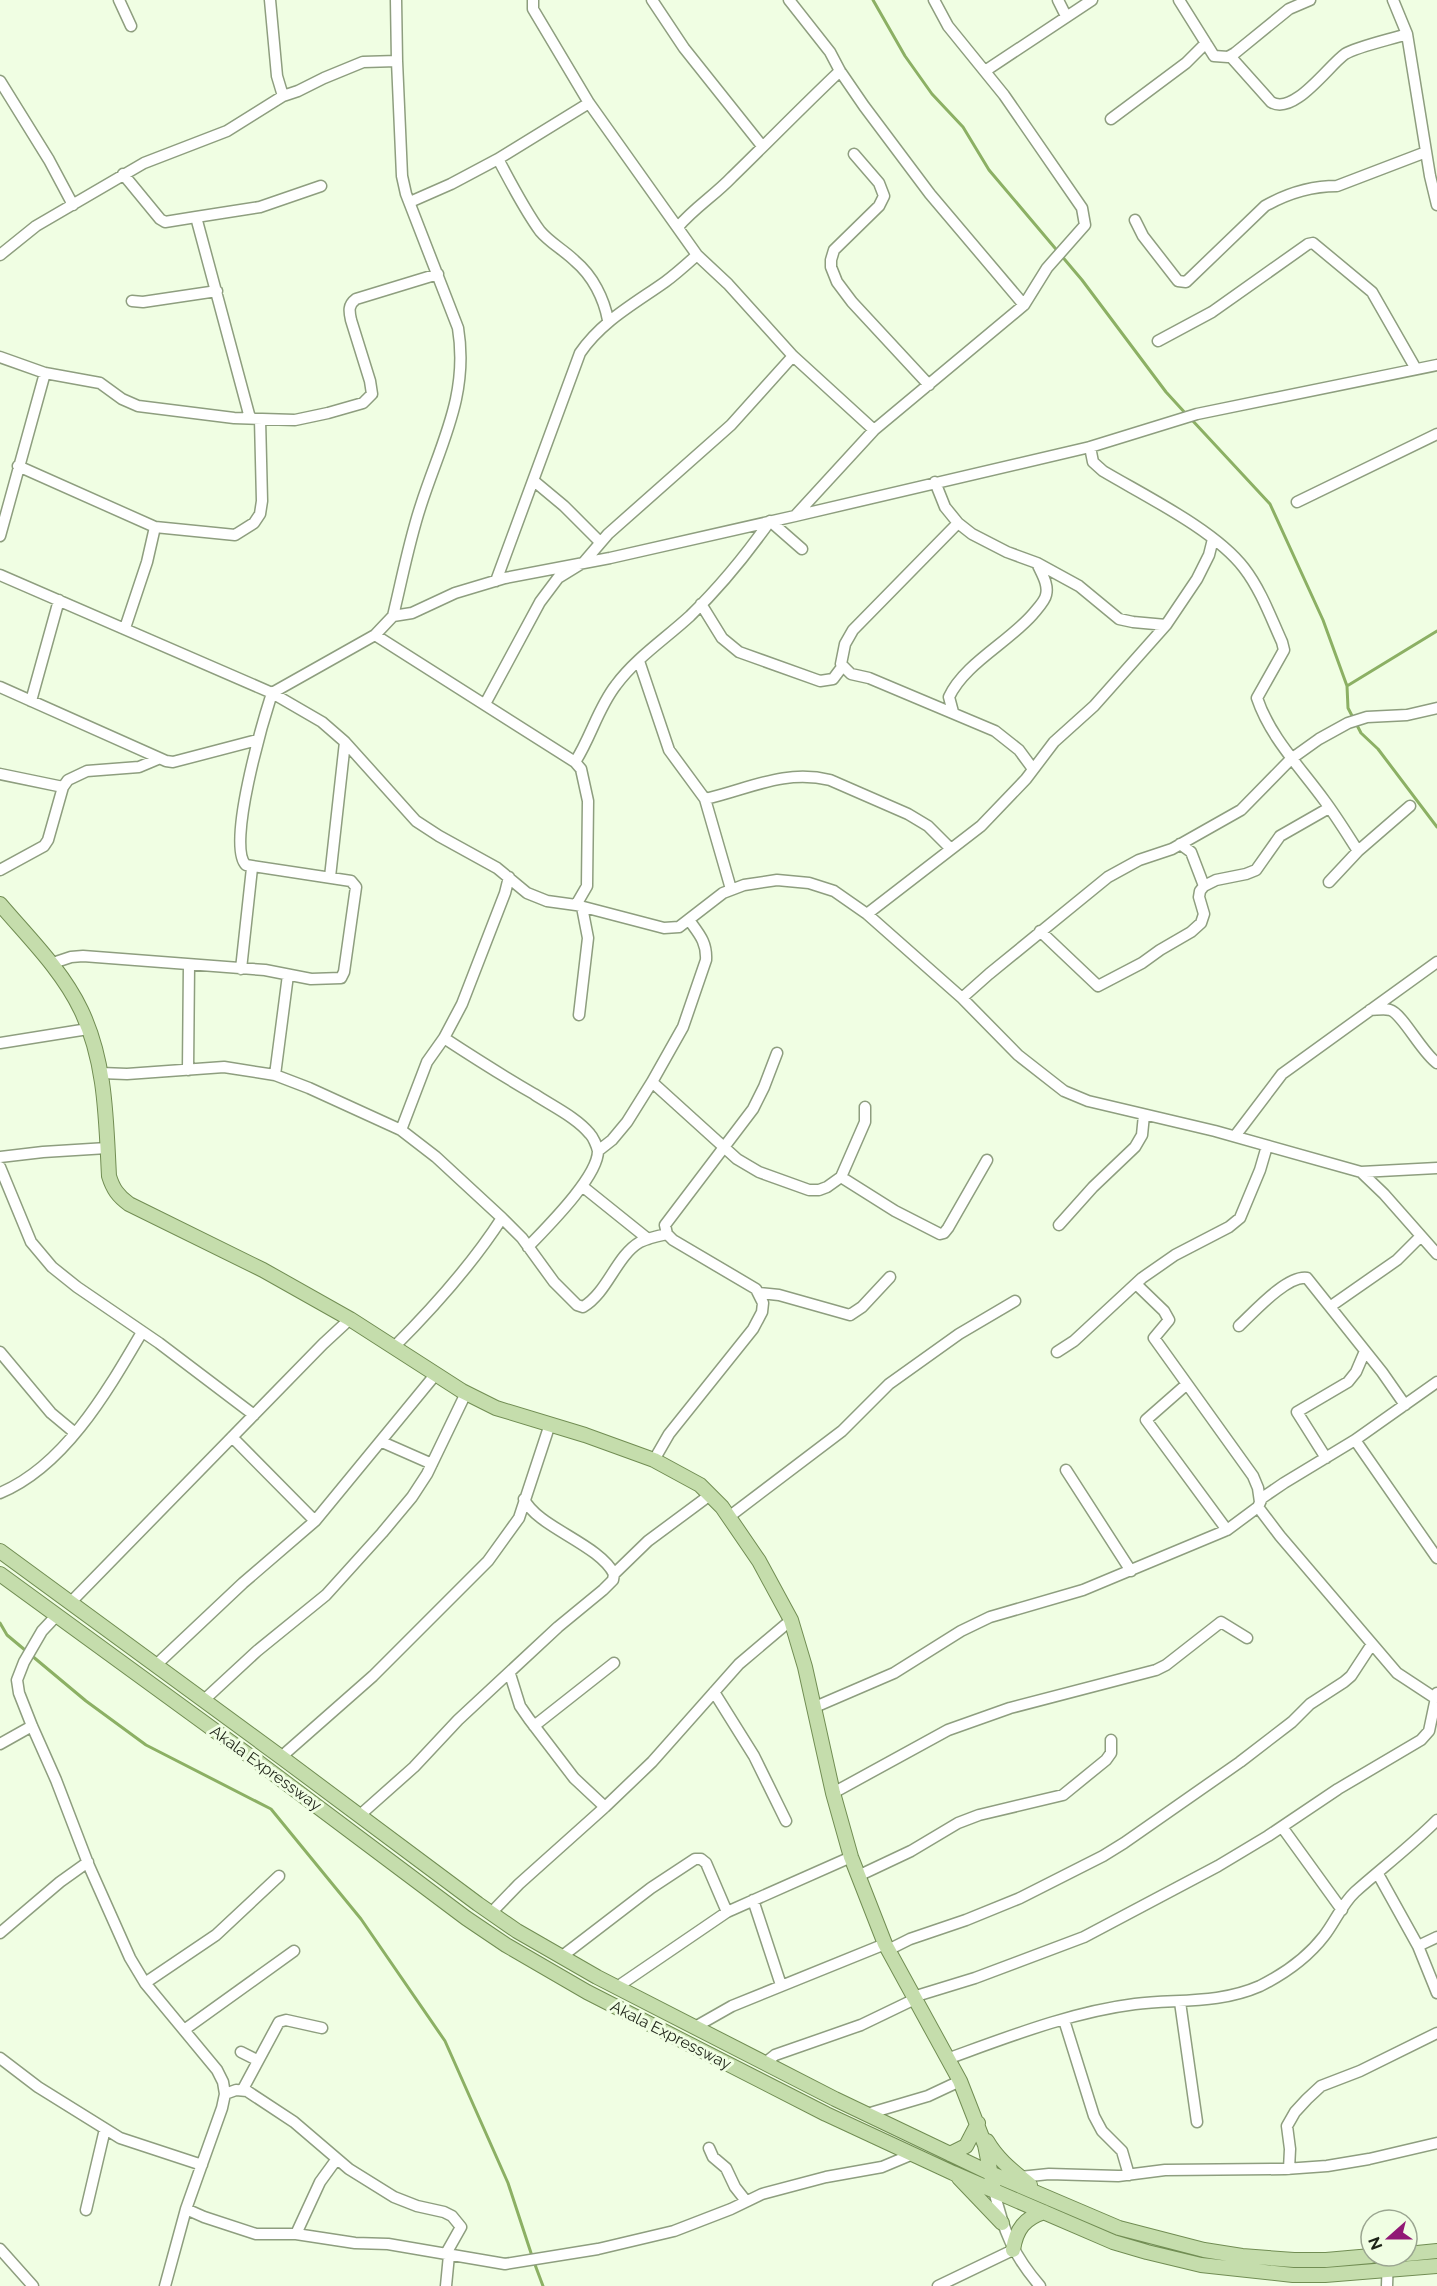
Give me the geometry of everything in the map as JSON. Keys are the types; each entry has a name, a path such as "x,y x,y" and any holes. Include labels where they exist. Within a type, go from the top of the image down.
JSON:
{"main road":[{"path":"0,904 50,964 81,1009 98,1055 109,1176 112,1188 129,1204 263,1270 350,1319 435,1375 496,1408 654,1460 700,1485 730,1516 759,1561 791,1620 815,1707 833,1792 851,1857 886,1947 960,2081 993,2152 1005,2166 1045,2196"},
{"name":"Akala Expressway","path":"0,1551 491,1913 561,1957 617,1987 950,2154 1119,2228 1204,2250 1294,2260 1359,2257"},
{"name":"Akala Expressway","path":"0,1574 506,1945 597,1997 826,2114 953,2173 1113,2242 1201,2265 1293,2275 1325,2275 1362,2268"},
{"path":"173,1700 185,1686"},
{"path":"950,2154 966,2146 978,2123"},
{"path":"978,2123 994,2190"},
{"path":"953,2173 1002,2223"},
{"path":"1013,2250 1019,2228 1031,2216 1044,2212"},
{"path":"1419,2252 1437,2251"},
{"name":"Akala Expressway","path":"1419,2265 1437,2266"}],"street":[{"path":"119,0 130,26"},
{"path":"270,0 277,76 283,96"},
{"path":"50,964 71,957 83,956 241,969 328,980 340,979 343,975 356,887 351,881 252,867 243,862 239,845 257,740 272,693 375,635 393,616 421,506 453,417 462,351 458,328 402,176 396,0"},
{"path":"533,0 533,9 589,103 697,255 728,284 793,356 874,430"},
{"path":"652,0 684,48 762,146"},
{"path":"789,0 830,52 840,71 930,194 1024,304"},
{"path":"795,516 874,430 1002,325 1024,304 1047,268 1085,225 1082,208 985,70 948,26 934,0"},
{"path":"1059,0 1066,16"},
{"path":"985,70 1092,0"},
{"path":"1179,0 1214,56 1220,57 1230,56 1289,9 1310,0"},
{"path":"1393,0 1407,34 1437,205"},
{"path":"1230,56 1271,102 1280,105 1301,94 1346,54 1407,34"},
{"path":"1111,119 1186,63 1206,43"},
{"path":"0,255 36,226 144,163 227,131 283,96 363,63 397,61"},
{"path":"678,227 697,207 731,179 840,71"},
{"path":"0,81 49,160 73,205"},
{"path":"410,202 452,184 498,159 589,103"},
{"path":"1135,220 1143,236 1178,281 1186,282 1256,214 1278,199 1294,191 1337,186 1426,152"},
{"path":"854,154 879,183 884,196 879,206 834,250 831,260 833,273 852,302 929,385"},
{"path":"498,159 542,233 577,262 589,276 605,302 608,320"},
{"path":"123,174 165,222 260,207 321,186"},
{"path":"18,466 155,526 234,535 254,523 260,514 262,501 255,419 196,217"},
{"path":"1158,341 1212,312 1308,244 1313,243 1372,292 1416,369"},
{"path":"496,581 574,366 590,338 608,320 668,280 697,255"},
{"path":"0,357 45,373 100,382 122,399 138,406 255,419 295,420 328,413 370,398 372,394 351,320 349,311 351,303 356,299 438,274"},
{"path":"132,301 143,302 217,291"},
{"path":"485,704 540,602 558,578 584,562 600,542 731,425 793,356"},
{"path":"393,616 412,613 455,594 496,581 795,516 1090,447 1197,414 1437,365"},
{"path":"0,536 45,373"},
{"path":"1297,502 1437,434"},
{"path":"1090,447 1093,462 1103,471 1181,517 1213,539 1238,560 1254,581 1282,642 1283,653 1257,698 1260,708 1291,759 1329,808 1358,851"},
{"path":"534,481 564,506 600,542"},
{"path":"935,482 940,500 958,523 1007,552 1038,563 1079,586 1119,619 1166,625"},
{"path":"770,521 802,549"},
{"path":"575,762 603,704 616,684 701,604 745,556 770,521"},
{"path":"701,604 722,638 739,652 820,681 833,678 842,667 841,658 845,644 853,630 958,523"},
{"path":"125,628 147,562 155,526"},
{"path":"867,914 981,826 1033,769 1054,742 1094,706 1166,625 1197,579 1209,555 1213,539"},
{"path":"953,712 949,697 952,689 1020,628 1046,596 1046,584 1038,563"},
{"path":"0,575 272,693 322,722 345,742 416,821 445,840 497,868 527,893 547,901 579,906 664,928 679,927 731,889 777,880 809,884 834,891 867,914 962,998 1018,1055 1064,1091 1088,1101 1235,1136 1361,1172 1437,1168"},
{"path":"31,701 59,600"},
{"path":"375,635 575,762 581,769 588,801 586,886 579,906 588,938 579,1015"},
{"path":"639,661 669,750 705,799 731,889"},
{"path":"842,667 851,674 869,678 995,731 1009,740 1033,769"},
{"path":"0,687 158,759 173,762 257,740"},
{"path":"962,998 1108,877 1139,860 1180,844 1241,810 1291,759 1319,739 1348,723 1367,717 1407,715 1437,708"},
{"path":"330,877 345,742"},
{"path":"0,870 44,846 48,840 63,788 68,780 87,771 139,767 158,759"},
{"path":"0,774 63,788"},
{"path":"705,799 780,778 819,777 908,814 928,826 951,849"},
{"path":"1329,882 1358,851 1410,806"},
{"path":"1040,932 1098,986 1142,963 1191,932 1201,923 1204,914 1199,897 1204,886 1216,880 1256,870 1280,836 1329,808"},
{"path":"1180,844 1191,852 1204,886"},
{"path":"241,969 252,867"},
{"path":"401,1130 427,1062 444,1038 462,1004 505,893 509,877"},
{"path":"528,1247 582,1186 598,1151 612,1140 627,1122 683,1027 706,960 705,941 689,920"},
{"path":"1235,1136 1282,1074 1437,962"},
{"path":"188,1070 189,965"},
{"path":"275,1076 288,975"},
{"path":"1370,1010 1395,1012 1419,1046 1437,1063"},
{"path":"0,1043 88,1029"},
{"path":"444,1038 565,1114 591,1135 598,1151"},
{"path":"654,1460 669,1434 753,1329 762,1312 763,1303 759,1293 749,1283 686,1248 667,1234 665,1225 753,1109 777,1053"},
{"path":"101,1073 127,1074 224,1067 275,1076 309,1088 401,1130 436,1157 502,1218 528,1247 554,1282 577,1305 583,1307 601,1291 628,1252 640,1242 667,1234"},
{"path":"652,1082 737,1159 759,1172 800,1188 819,1190 841,1177 865,1122 865,1107"},
{"path":"1059,1225 1093,1187 1136,1147 1142,1135 1144,1115"},
{"path":"1057,1352 1074,1341 1136,1284 1175,1255 1229,1227 1240,1218 1260,1170 1267,1146"},
{"path":"0,1157 107,1148"},
{"path":"841,1177 895,1211 940,1234 948,1228 987,1160"},
{"path":"0,1167 31,1242 42,1257 77,1287 254,1414"},
{"path":"1361,1172 1384,1194 1437,1254"},
{"path":"582,1186 648,1239"},
{"path":"394,1347 436,1304 484,1246 502,1218"},
{"path":"1331,1306 1397,1260 1421,1236"},
{"path":"759,1293 797,1300 850,1315 862,1307 890,1277"},
{"path":"1239,1326 1284,1286 1300,1277 1307,1278 1331,1306 1405,1405"},
{"path":"765,2063 776,2055 852,2029 914,1998 1084,1937 1218,1866 1338,1789 1421,1740 1429,1731 1436,1696 1396,1673 1280,1536 1259,1505 1258,1488 1253,1476 1154,1338 1168,1320 1164,1311 1136,1284"},
{"path":"730,1516 842,1431 889,1384 959,1334 1015,1301"},
{"path":"71,1602 350,1319"},
{"path":"0,1493 14,1487 42,1466 75,1433 101,1402 142,1332"},
{"path":"1326,1458 1297,1412 1348,1382 1356,1372 1365,1351"},
{"path":"0,1352 51,1413 75,1433"},
{"path":"156,1665 243,1583 315,1521 334,1495 382,1442 435,1375"},
{"path":"815,1707 894,1673 982,1620 1059,1599 1227,1530 1284,1483 1355,1440 1437,1382"},
{"path":"1186,1384 1146,1420 1227,1530"},
{"path":"204,1700 257,1651 338,1584 411,1497 432,1464 466,1393"},
{"path":"281,1757 373,1676 488,1561 519,1518 550,1424"},
{"path":"232,1437 315,1521"},
{"path":"1355,1440 1437,1558"},
{"path":"382,1442 432,1464"},
{"path":"1066,1470 1131,1571"},
{"path":"360,1815 414,1767 458,1720 558,1627 603,1590 613,1580 614,1574 648,1541 710,1495"},
{"path":"524,1499 545,1519 601,1558 614,1574"},
{"path":"57,1615 42,1631 24,1662 17,1680 19,1693 119,1935 145,1983 217,2070 223,2082 225,2094 186,2209 165,2286"},
{"path":"491,1913 519,1884 652,1762 739,1664 791,1620"},
{"path":"833,1792 948,1730 1010,1708 1156,1670 1166,1665 1221,1622 1247,1638"},
{"path":"695,2027 732,2006 781,1985 966,1920 1020,1898 1103,1856 1240,1762 1293,1722 1310,1704 1344,1682 1351,1676 1372,1644"},
{"path":"534,1726 614,1663"},
{"path":"510,1674 520,1706 534,1726 574,1778 605,1807"},
{"path":"714,1692 744,1739 786,1821"},
{"path":"0,1744 32,1726"},
{"path":"858,1876 911,1851 958,1823 979,1815 1063,1795 1106,1760 1110,1753 1112,1740"},
{"path":"947,2058 1020,2033 1098,2011 1136,2004 1208,2001 1235,1995 1277,1976 1308,1954 1354,1893 1437,1820"},
{"path":"1282,1827 1342,1910"},
{"path":"617,1987 727,1912 851,1857"},
{"path":"561,1957 651,1888 695,1859 701,1859 706,1863 727,1912"},
{"path":"0,1933 51,1889 88,1862"},
{"path":"1378,1874 1418,1946 1437,1993"},
{"path":"145,1983 216,1935 279,1876"},
{"path":"753,1900 781,1985"},
{"path":"1418,1946 1437,1937"},
{"path":"184,2030 294,1951"},
{"path":"1180,2002 1197,2122"},
{"path":"243,2090 277,2025 286,2020 322,2028"},
{"path":"1064,2020 1094,2116 1102,2131 1122,2151 1129,2175"},
{"path":"1289,2169 1290,2149 1287,2126 1295,2112 1307,2099 1328,2083 1360,2071 1437,2033"},
{"path":"241,2052 257,2060"},
{"path":"0,2058 38,2087 120,2138 201,2166"},
{"path":"867,2114 928,2096 960,2081"},
{"path":"225,2094 243,2090 294,2122 336,2160 394,2197 452,2216 461,2227 448,2250 450,2255 446,2286"},
{"path":"86,2210 105,2129"},
{"path":"1020,2177 1049,2174 1129,2175 1165,2170 1289,2169 1369,2159 1437,2143"},
{"path":"709,2148 713,2157 726,2168 735,2187 746,2201"},
{"path":"186,2209 256,2234 296,2234 355,2243 388,2244 505,2264 598,2248 674,2230 731,2210 746,2201 826,2176 882,2167 913,2154"},
{"path":"296,2234 320,2182 336,2160"},
{"path":"994,2190 1002,2223 1013,2250 1040,2286"},
{"path":"0,2249 33,2286"},
{"path":"938,2286 1013,2250"},
{"path":"1387,2286 1388,2268"}],"waterway":[{"path":"873,0 905,56 932,94 963,127 989,170 1082,280 1166,392 1187,415"},
{"path":"1192,420 1270,504 1323,620 1347,686 1348,708 1361,733 1378,749 1437,827"},
{"path":"1347,686 1437,631"},
{"path":"0,1623 7,1635 86,1701 146,1745 271,1809 361,1919 445,2041 508,2183 532,2256"},
{"path":"534,2262 543,2286"}]}
